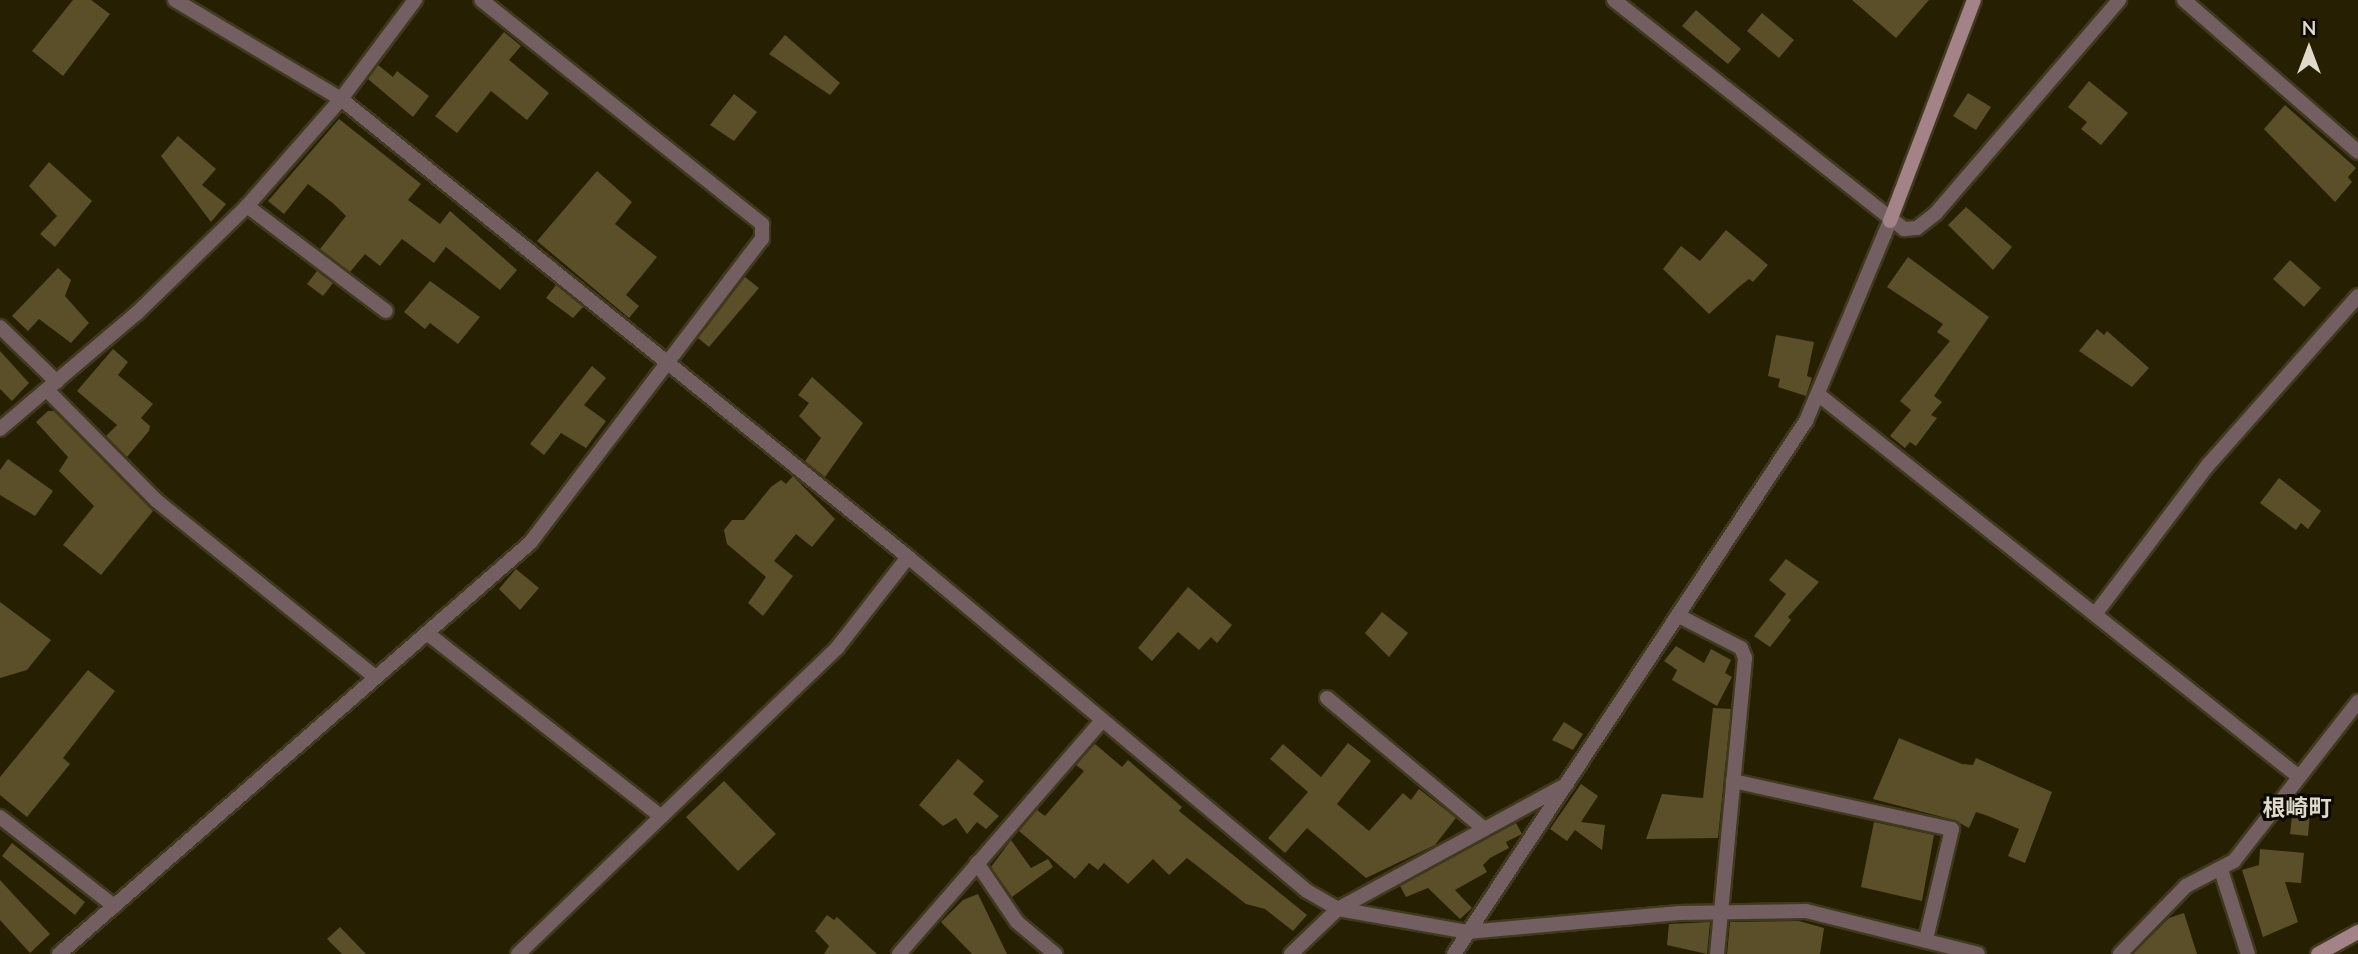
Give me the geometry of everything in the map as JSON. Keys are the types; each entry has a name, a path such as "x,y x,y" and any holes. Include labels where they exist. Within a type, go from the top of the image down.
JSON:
{"street":[{"path":"175,0 341,99 908,557 1101,722 1307,891 1338,909 1468,932 1721,911 1807,911 1978,954"},
{"path":"0,429 137,313 247,206 341,99 415,0"},
{"path":"59,954 530,543 762,239 764,228 481,0"},
{"path":"1614,0 1890,221 1904,229 1917,228 1936,213 2119,0"},
{"path":"1454,954 1679,616 1819,395 1890,221 1974,0"},
{"path":"2183,0 2358,152"},
{"path":"247,206 386,311"},
{"path":"2096,613 2208,465 2358,296"},
{"path":"0,327 157,501 375,677"},
{"path":"1819,395 2299,777"},
{"path":"518,954 837,648 908,557"},
{"path":"1679,616 1741,648 1745,658 1717,954"},
{"path":"427,633 660,816"},
{"path":"1327,698 1483,828"},
{"path":"2120,954 2186,886 2234,861 2358,702"},
{"path":"899,954 1101,722"},
{"path":"1732,781 1952,829 1926,939"},
{"path":"1291,954 1338,909 1568,784"},
{"path":"0,817 114,906"},
{"path":"977,863 1017,922 1055,954"},
{"path":"2221,870 2248,954"},
{"path":"2318,954 2358,932"}],"building":[{"path":"73,0 91,0 110,14 63,76 32,51"},
{"path":"1852,0 1929,0 1896,38"},
{"path":"1696,10 1741,49 1728,64 1682,26"},
{"path":"1762,13 1794,40 1779,58 1747,31"},
{"path":"504,32 521,46 509,60 549,93 527,120 491,91 457,133 435,116"},
{"path":"785,35 840,83 830,95 769,54"},
{"path":"378,65 393,77 397,71 429,96 413,117 368,79"},
{"path":"2089,81 2128,113 2101,145 2081,129 2087,122 2068,107"},
{"path":"1968,93 1991,107 1976,130 1953,116"},
{"path":"734,94 757,112 734,141 710,125"},
{"path":"2285,105 2356,168 2348,177 2352,182 2335,202 2264,129"},
{"path":"339,119 421,184 408,200 440,224 450,211 517,270 500,290 446,247 434,263 402,239 380,266 365,254 350,272 320,249 346,216 334,204 308,184 284,214 268,201"},
{"path":"178,136 216,169 202,185 226,204 211,222 161,156"},
{"path":"49,162 92,201 55,247 40,234 57,216 29,186"},
{"path":"597,171 632,202 615,224 657,257 626,295 639,306 629,318 537,241"},
{"path":"1966,207 2012,247 1993,270 1948,225"},
{"path":"1726,230 1768,265 1753,282 1749,279 1709,314 1663,269 1681,246 1700,261"},
{"path":"1908,257 1989,317 1934,396 1942,402 1931,415 1937,418 1916,446 1910,442 1905,448 1890,436 1911,410 1900,401 1950,341 1937,332 1943,324 1887,287"},
{"path":"2290,260 2321,288 2304,307 2273,279"},
{"path":"58,268 71,280 65,296 89,323 71,343 39,319 28,331 12,316"},
{"path":"317,271 333,283 323,296 307,284"},
{"path":"745,277 759,288 709,347 698,338"},
{"path":"430,281 480,317 458,344 430,323 425,329 404,312"},
{"path":"556,285 583,307 573,318 546,298"},
{"path":"2097,329 2104,335 2107,331 2149,368 2132,387 2079,351"},
{"path":"1776,335 1814,342 1807,376 1812,378 1806,396 1778,387 1780,379 1768,376"},
{"path":"113,349 128,362 118,375 153,404 141,418 150,426 149,431 127,457 106,436 117,425 77,391"},
{"path":"0,351 29,383 12,401 0,389"},
{"path":"592,366 606,378 584,405 606,421 586,448 561,433 544,455 530,444"},
{"path":"812,377 863,423 825,477 805,461 821,438 799,416 809,403 798,395"},
{"path":"48,411 54,411 153,511 101,575 63,545 94,506 59,471 68,457 36,422"},
{"path":"8,459 53,491 35,516 0,495 0,470"},
{"path":"793,476 835,519 812,547 796,534 774,561 793,576 763,616 748,603 766,577 727,544 724,530 732,520 744,520 771,487 781,480 786,484"},
{"path":"2279,478 2321,511 2308,529 2301,523 2296,530 2260,503"},
{"path":"1786,559 1819,582 1788,617 1791,620 1770,647 1754,636 1786,594 1769,580"},
{"path":"516,569 539,588 520,610 499,589"},
{"path":"1188,587 1232,625 1217,643 1211,637 1199,650 1178,632 1152,661 1138,648"},
{"path":"0,602 51,640 27,670 0,678"},
{"path":"1382,612 1408,633 1389,657 1365,633"},
{"path":"1676,646 1704,663 1711,649 1731,660 1725,673 1732,677 1717,706 1672,680 1677,670 1664,661"},
{"path":"88,670 115,691 63,758 70,764 27,817 0,795 0,777"},
{"path":"1713,708 1731,709 1718,838 1646,839 1662,794 1703,798"},
{"path":"1564,722 1583,734 1573,750 1552,740"},
{"path":"1899,738 1962,764 1973,765 1976,758 2052,792 2025,863 2008,856 2019,829 1976,812 1969,828 1954,820 1873,799"},
{"path":"1348,743 1371,761 1337,804 1369,831 1403,793 1411,800 1419,789 1456,818 1435,845 1366,878 1307,828 1285,853 1268,838 1308,792 1270,759 1283,744 1321,777"},
{"path":"1095,744 1122,767 1128,760 1182,807 1179,811 1307,915 1293,931 1265,909 1246,904 1187,858 1169,875 1153,859 1128,884 1104,863 1098,870 1089,863 1075,879 1019,831 1037,810 1045,816 1084,771 1076,765"},
{"path":"958,759 984,781 973,794 999,816 986,829 977,822 967,834 956,818 943,826 919,805"},
{"path":"724,781 776,834 738,871 686,817"},
{"path":"1581,784 1598,796 1581,822 1605,825 1602,850 1575,830 1567,841 1550,829"},
{"path":"2294,799 2311,801 2308,836 2290,834"},
{"path":"1874,822 1934,835 1922,901 1861,887"},
{"path":"1516,823 1522,834 1506,842 1509,848 1483,865 1487,872 1455,890 1472,908 1460,919 1428,888 1406,897 1400,886"},
{"path":"1011,840 1031,868 1048,859 1053,867 1012,897 991,867"},
{"path":"12,843 85,902 75,915 2,856"},
{"path":"2260,849 2304,853 2301,883 2285,882 2298,922 2263,937 2242,870 2259,865"},
{"path":"0,880 50,934 30,953 0,920"},
{"path":"978,894 1007,954 972,954 941,922 963,900"},
{"path":"2184,913 2197,954 2133,954 2169,918"},
{"path":"827,915 834,920 837,917 877,954 824,954 829,946 815,931"},
{"path":"1799,921 1824,928 1820,954 1727,954 1730,922"},
{"path":"1710,922 1707,954 1667,945 1669,924"},
{"path":"340,927 366,954 342,954 327,939"}],"district":[{"name":"根崎町","path":"2297,807"}]}
